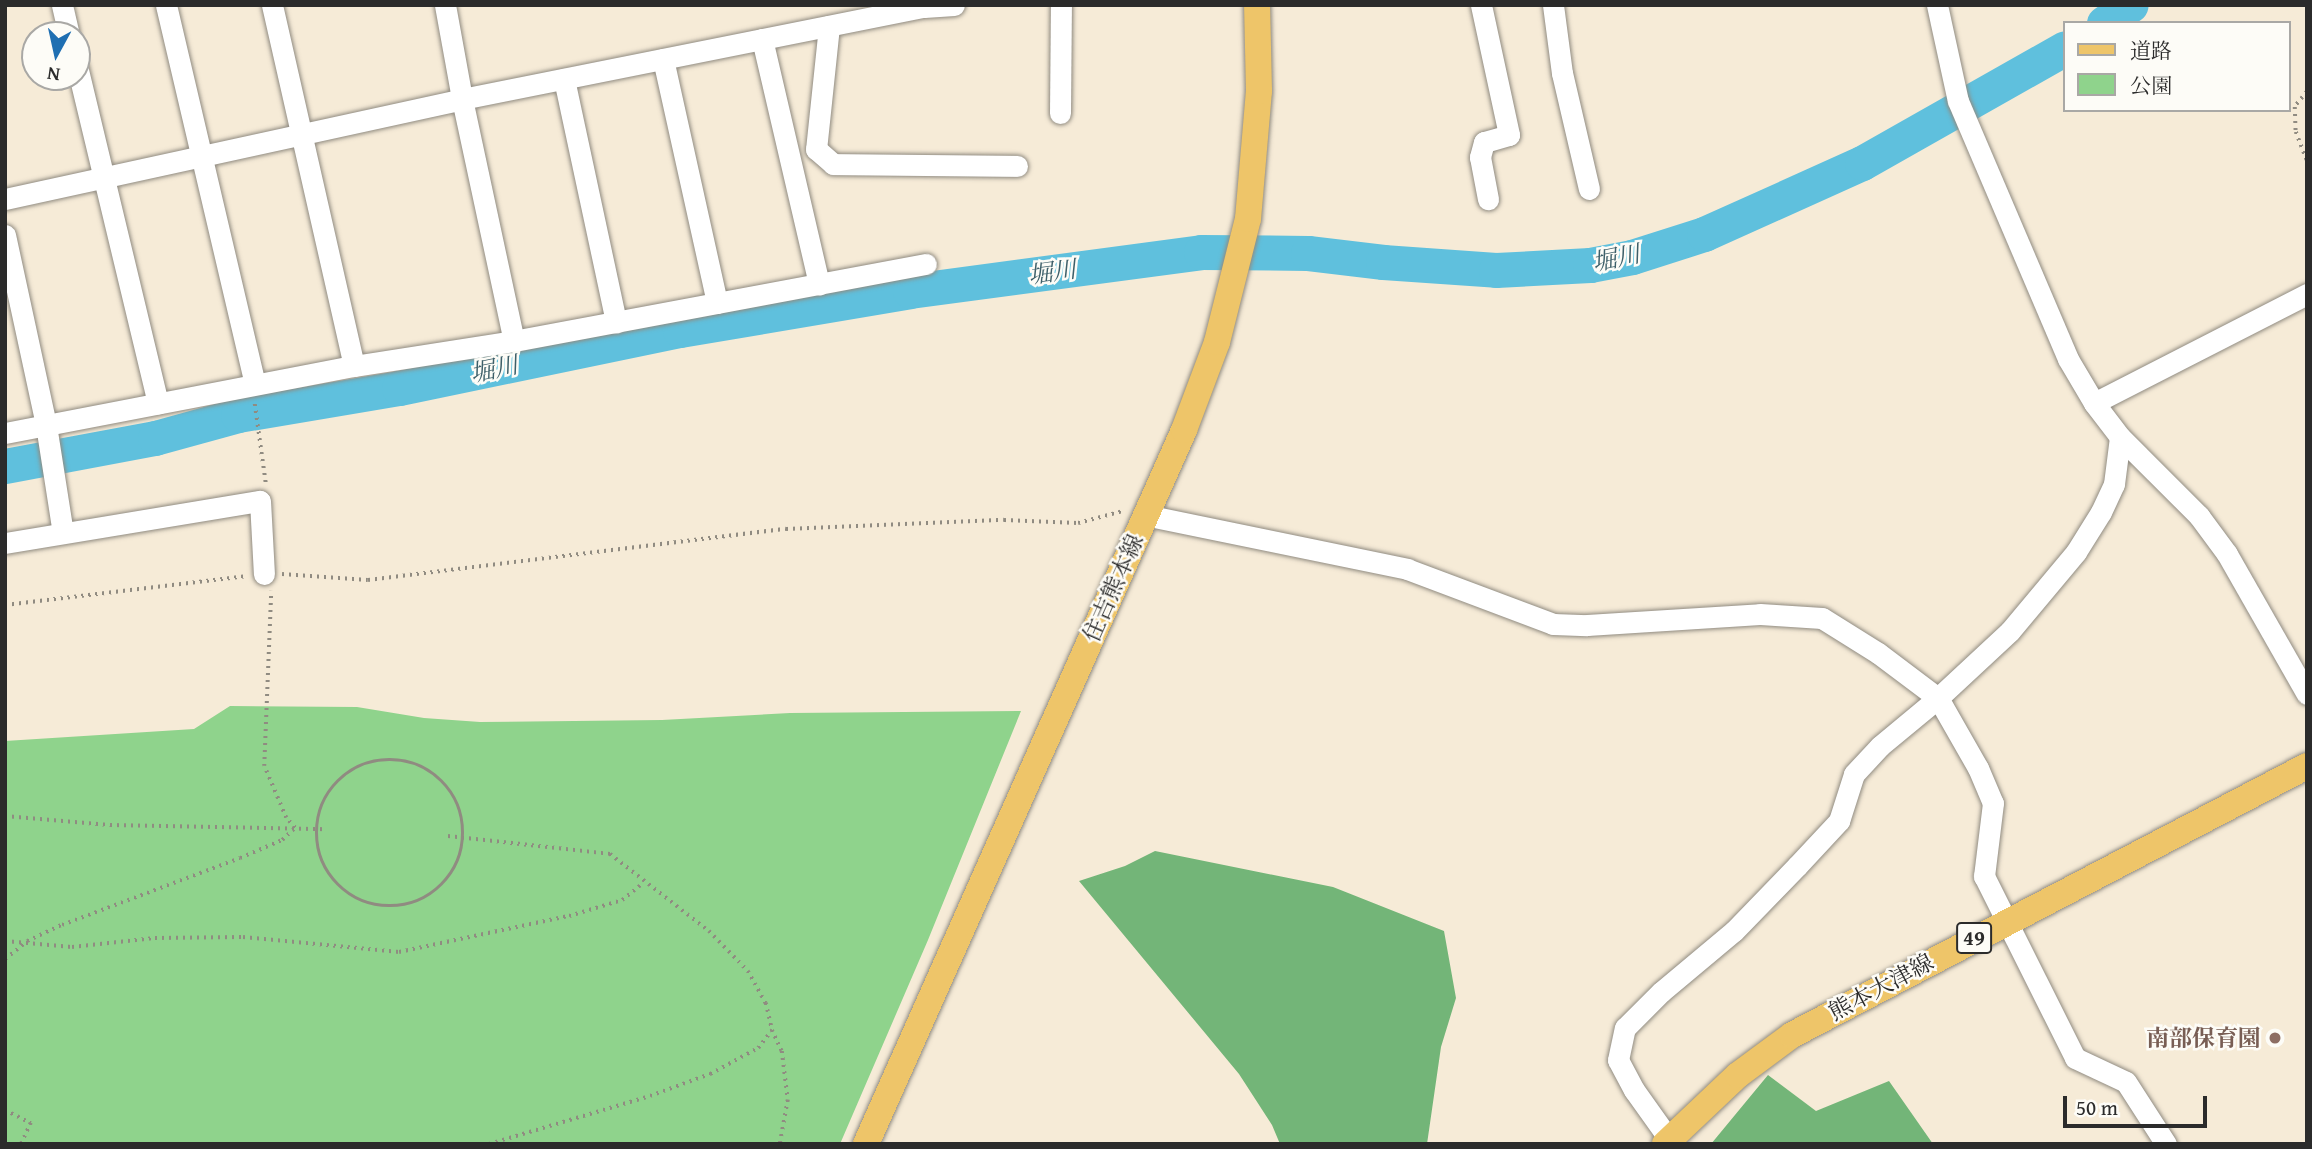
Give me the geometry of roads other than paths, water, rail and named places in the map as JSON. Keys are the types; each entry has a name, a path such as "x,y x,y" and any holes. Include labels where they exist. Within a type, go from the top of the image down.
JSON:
{"main road":[{"name":"住吉熊本線","path":"866,1144 1185,430 1217,342 1248,219 1259,91 1256,5"},
{"name":"熊本大津線","path":"1667,1141 1738,1075 1792,1035 2007,920 2307,766"}],"street":[{"path":"166,5 255,394"},
{"path":"272,5 354,366"},
{"path":"445,5 513,341"},
{"path":"5,199 462,99 762,38 841,18 954,5"},
{"path":"1060,5 1060,113"},
{"path":"1480,5 1509,135 1484,142 1480,157 1488,199"},
{"path":"1553,5 1562,73 1590,189"},
{"path":"1937,5 1958,101 2068,359 2094,403 2120,437 2199,516 2227,554 2307,694"},
{"path":"841,18 816,149 833,164 1017,166"},
{"path":"762,38 819,284"},
{"path":"663,59 717,303"},
{"path":"564,79 616,322"},
{"path":"83,91 158,403"},
{"path":"5,234 46,425 63,533"},
{"path":"5,433 158,403 255,394 354,366 513,341 926,264"},
{"path":"2094,403 2307,294"},
{"path":"1667,1141 1618,1060 1625,1028 1661,992 1734,931 1814,848 1839,821 1854,774 1880,746 1938,698 2010,631 2077,552 2102,512 2114,484 2120,437"},
{"path":"5,543 260,502 268,573"},
{"path":"1145,515 1407,569 1553,624 1587,625 1760,614 1822,618 1878,653 1938,698 1978,768 1993,803 1984,876 2075,1058 2126,1082 2166,1144"}],"waterway":[{"name":"堀川","path":"2107,21 2131,5"},
{"name":"堀川","path":"5,466 155,438 238,415 399,388 680,330 910,291 1201,252 1308,253 1383,262 1496,270 1590,265 1632,257 1704,234 1862,163 2064,49"}],"place":[{"name":"南部保育園","path":"2275,1038"}]}
